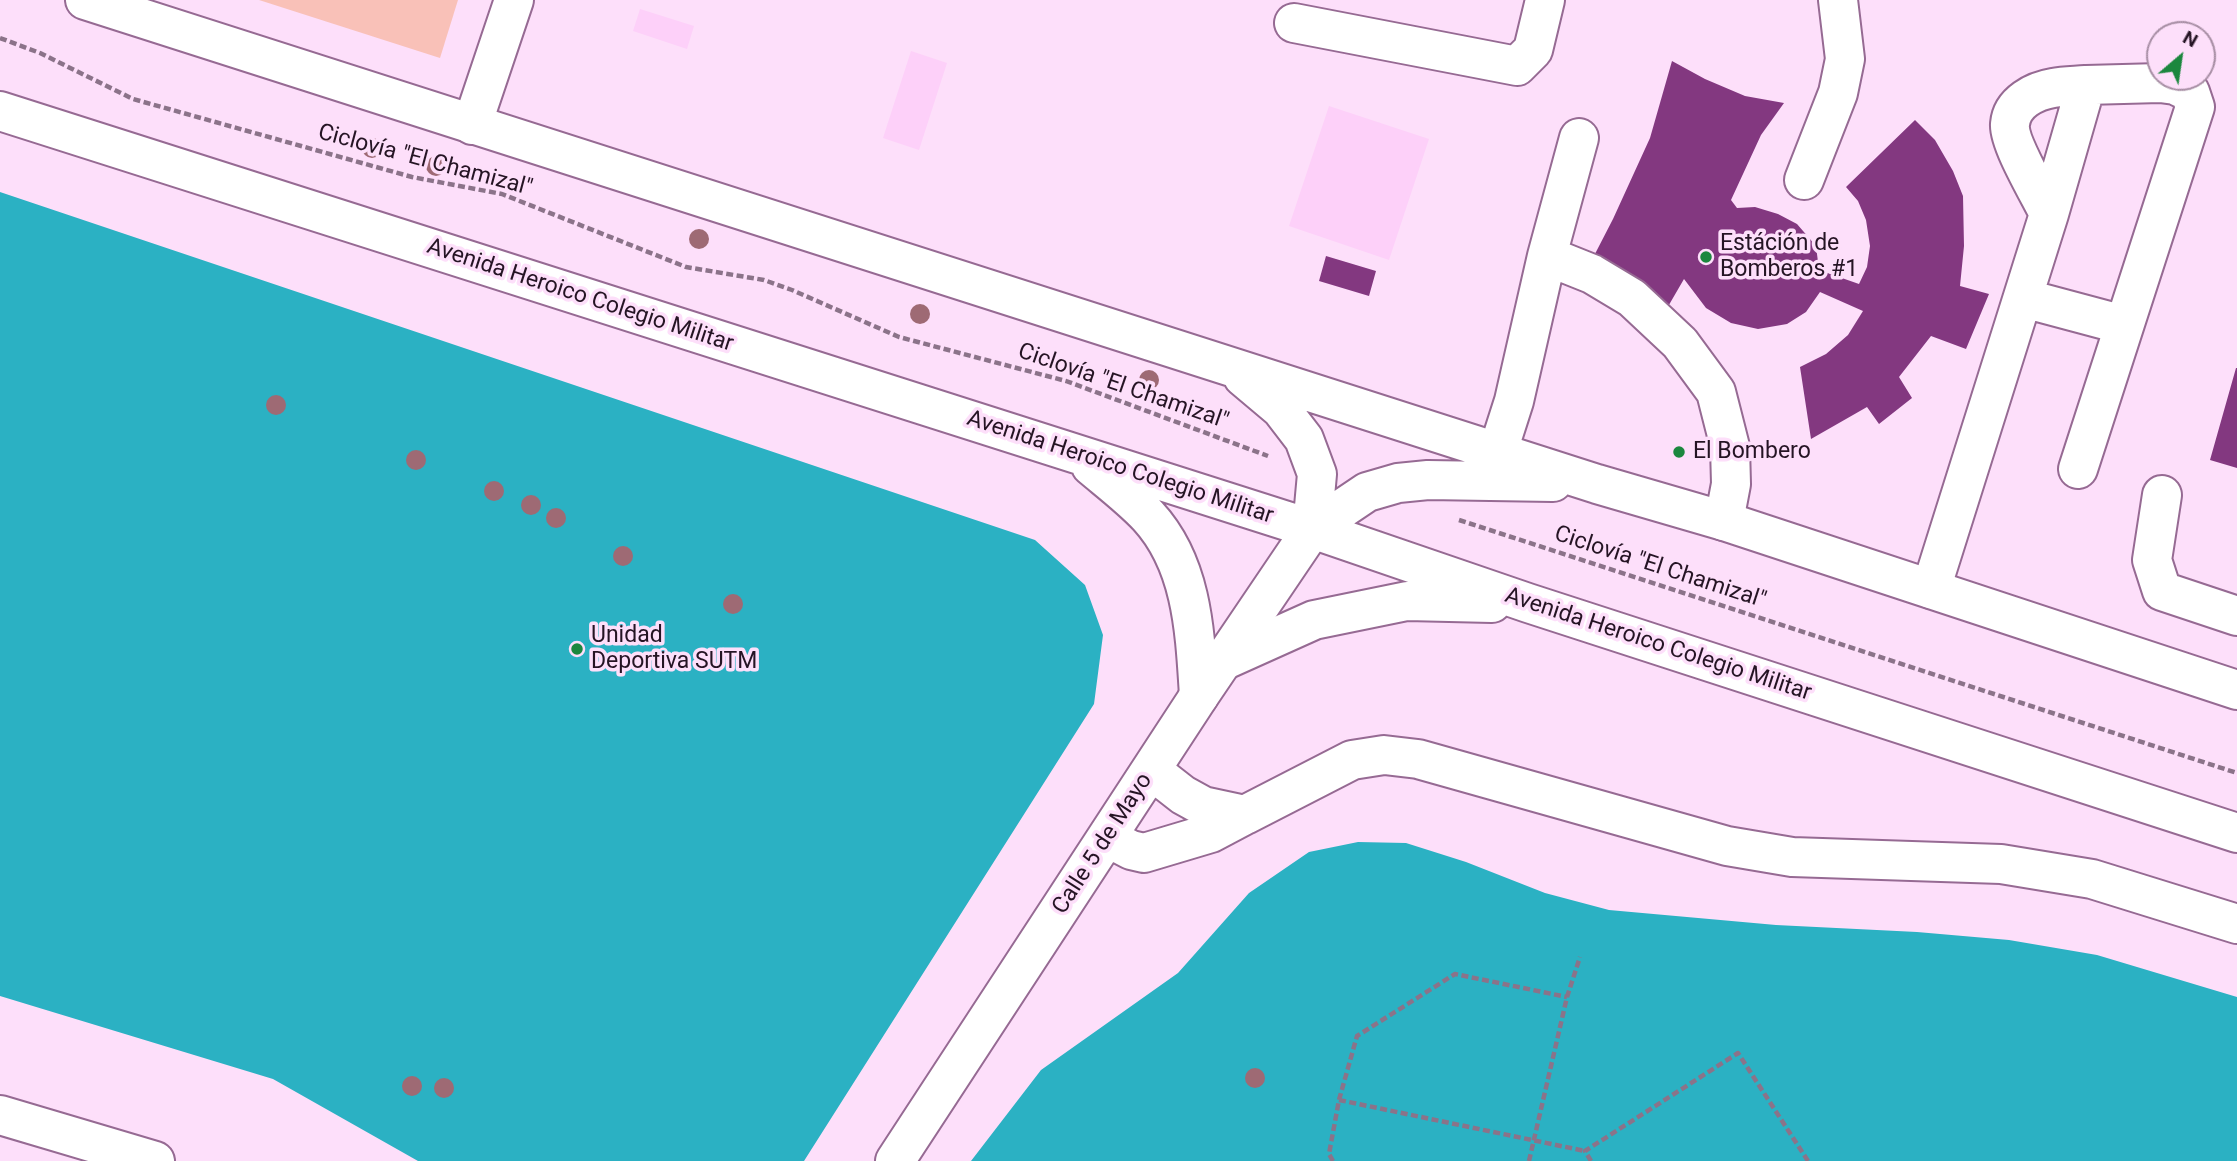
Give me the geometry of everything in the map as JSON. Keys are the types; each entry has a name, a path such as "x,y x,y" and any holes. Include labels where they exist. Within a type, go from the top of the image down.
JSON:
{"main road":[{"path":"85,0 1597,484 1724,521 2237,690"},
{"path":"472,125 514,0"},
{"path":"1294,23 1517,66 1533,50 1545,0"},
{"path":"1804,180 1838,93 1845,59 1838,0"},
{"path":"2049,214 2013,141 2010,124 2017,106 2029,96 2052,88 2086,85 2160,83 2175,85 2190,92 2195,107 2077,469"},
{"path":"1931,589 2049,214 2086,85"},
{"name":"Avenida Heroico Colegio Militar","path":"0,111 1312,528 1528,603 2237,833"},
{"path":"1497,451 1514,401 1547,256 1578,138"},
{"path":"1547,256 1592,274 1632,298 1680,343 1716,393 1730,447 1731,484 1724,521"},
{"path":"2023,298 2124,325"},
{"path":"1228,365 1282,409 1304,439 1317,474 1312,528"},
{"path":"1079,455 1148,516 1170,545 1185,578 1195,633 1199,696"},
{"path":"1312,528 1367,492 1398,483 1473,479 1597,484"},
{"path":"2162,495 2152,559 2162,591 2237,616"},
{"name":"Calle 5 de Mayo","path":"895,1161 1312,528"},
{"path":"1225,660 1314,620 1407,600 1528,603"},
{"path":"1108,838 1143,853 1211,833 1352,760 1384,755 1418,760 1727,846 1792,857 2001,864 2092,879 2237,924"},
{"path":"1151,770 1183,795 1203,806 1245,815"},
{"path":"0,1115 155,1161"}],"path":[{"name":"Ciclovía \"El Chamizal\"","path":"0,38 40,53 134,99 412,177 502,194 686,267 764,280 899,337 1066,381 1317,474"},
{"name":"Ciclovía \"El Chamizal\"","path":"1452,519 2237,773"},
{"path":"1529,1161 1567,997 1580,957"},
{"path":"1333,1161 1329,1154 1339,1100 1357,1037 1455,974 1567,997"},
{"path":"1339,1100 1585,1151 1738,1053 1808,1161"},
{"path":"1585,1151 1591,1161"}],"shaded area":[{"path":"259,0 458,0 440,58"},
{"path":"640,9 694,26 687,49 633,31"},
{"path":"911,51 947,63 919,150 883,138"},
{"path":"1329,106 1429,139 1389,260 1289,226"}],"water":[{"name":"Unidad Deportiva SUTM","path":"0,192 1035,540 1085,585 1103,635 1094,704 804,1161 418,1161 273,1079 0,996"},
{"path":"1358,842 1406,843 1466,862 1545,893 1609,910 1776,925 2009,940 2097,955 2237,997 2237,1161 971,1161 1041,1070 1178,973 1249,893 1309,852"}],"building":[{"name":"Estáción de Bomberos #1","path":"1672,61 1745,96 1784,103 1761,135 1731,200 1737,208 1755,207 1778,214 1797,224 1816,246 1819,270 1859,284 1867,267 1870,246 1866,220 1858,201 1846,187 1915,120 1935,140 1953,171 1963,196 1964,246 1960,286 1989,294 1966,349 1931,336 1899,377 1912,398 1879,424 1867,407 1811,439 1800,367 1826,354 1848,335 1863,311 1820,292 1806,312 1787,324 1758,329 1731,323 1706,308 1684,279 1666,310 1580,283 1650,138"},
{"path":"1326,256 1376,271 1369,296 1319,281"},
{"path":"2237,368 2237,468 2210,460"}],"place":[{"name":"Estáción de Bomberos #1","path":"1706,257"},
{"name":"El Bombero","path":"1679,452"},
{"name":"Unidad Deportiva SUTM","path":"577,649"}]}
